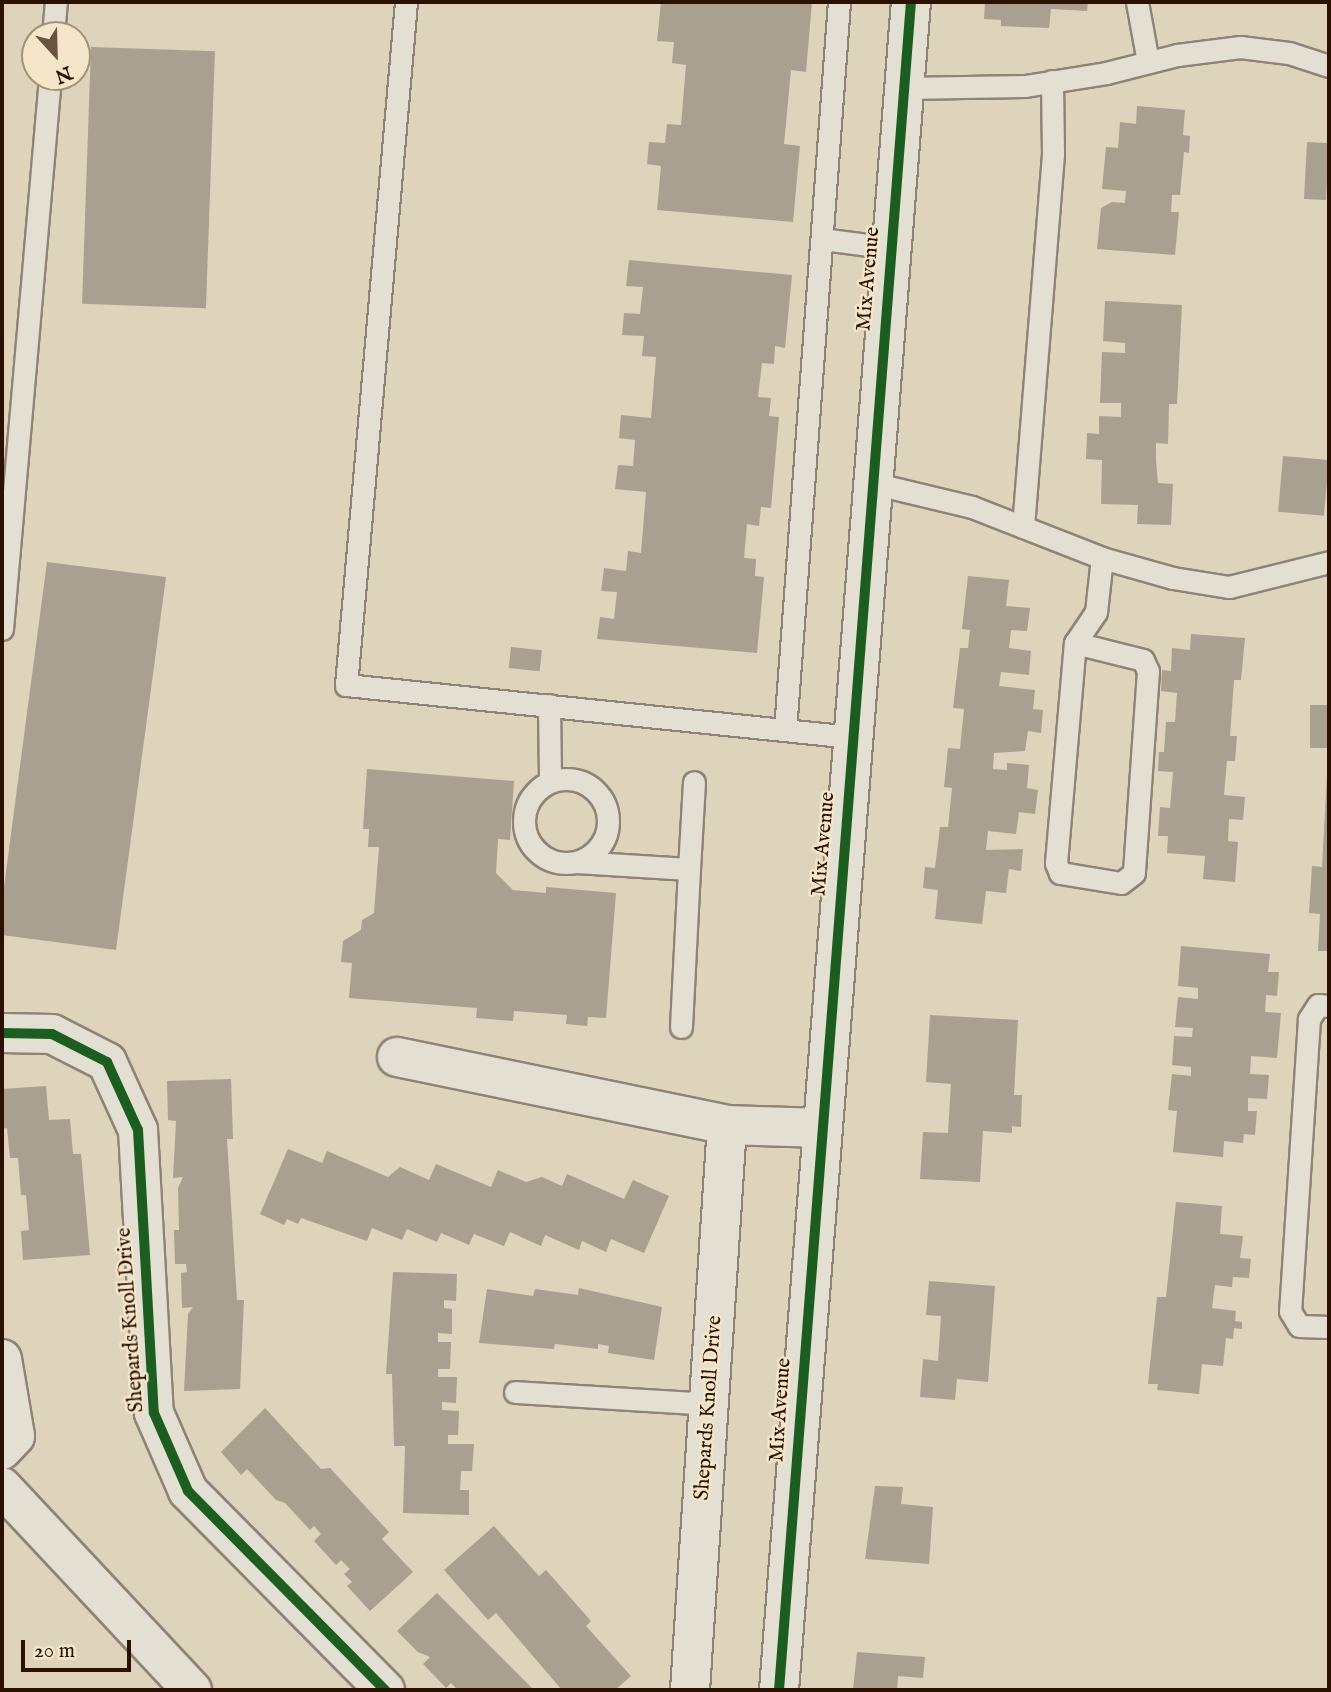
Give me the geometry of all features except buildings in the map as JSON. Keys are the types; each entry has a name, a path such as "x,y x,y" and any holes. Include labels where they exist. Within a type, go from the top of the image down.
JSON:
{"street":[{"name":"Mix Avenue","path":"779,1690 911,2"},
{"name":"Shepards Knoll Drive","path":"2,1033 52,1034 107,1062 138,1130 154,1413 173,1458 188,1491 385,1690"},
{"path":"397,1057 727,1125 821,1128"},
{"name":"Shepards Knoll Drive","path":"690,1690 727,1125"},
{"path":"2,1359 15,1436 2,1450"},
{"path":"2,1487 192,1690"}],"lane":[{"path":"54,21 56,2"},
{"path":"406,2 346,685 852,737"},
{"path":"785,730 839,2"},
{"path":"1137,2 1148,62"},
{"path":"904,88 967,90 1052,81 1240,47 1289,53 1329,66"},
{"path":"1023,527 1053,153 1052,81"},
{"path":"2,629 49,91"},
{"path":"822,239 891,248"},
{"path":"872,483 972,507 1102,558 1173,578 1229,587 1329,562"},
{"path":"1075,643 1143,660 1148,671 1133,873 1121,883 1060,873 1056,863 1075,643 1096,612 1102,558"},
{"path":"550,705 550,781"},
{"path":"576,862 600,847 608,821 607,807 600,795 578,780 550,781 530,800 524,813 528,840 548,859 576,862 690,869"},
{"path":"681,1027 694,782"},
{"path":"1329,1006 1318,1005 1309,1019 1290,1311 1299,1326 1329,1327"},
{"path":"515,1392 709,1404"}],"cycle path":[{"path":"779,1690 911,2"},
{"path":"2,1033 52,1034 107,1062 138,1130 154,1413 188,1491 385,1690"}]}
